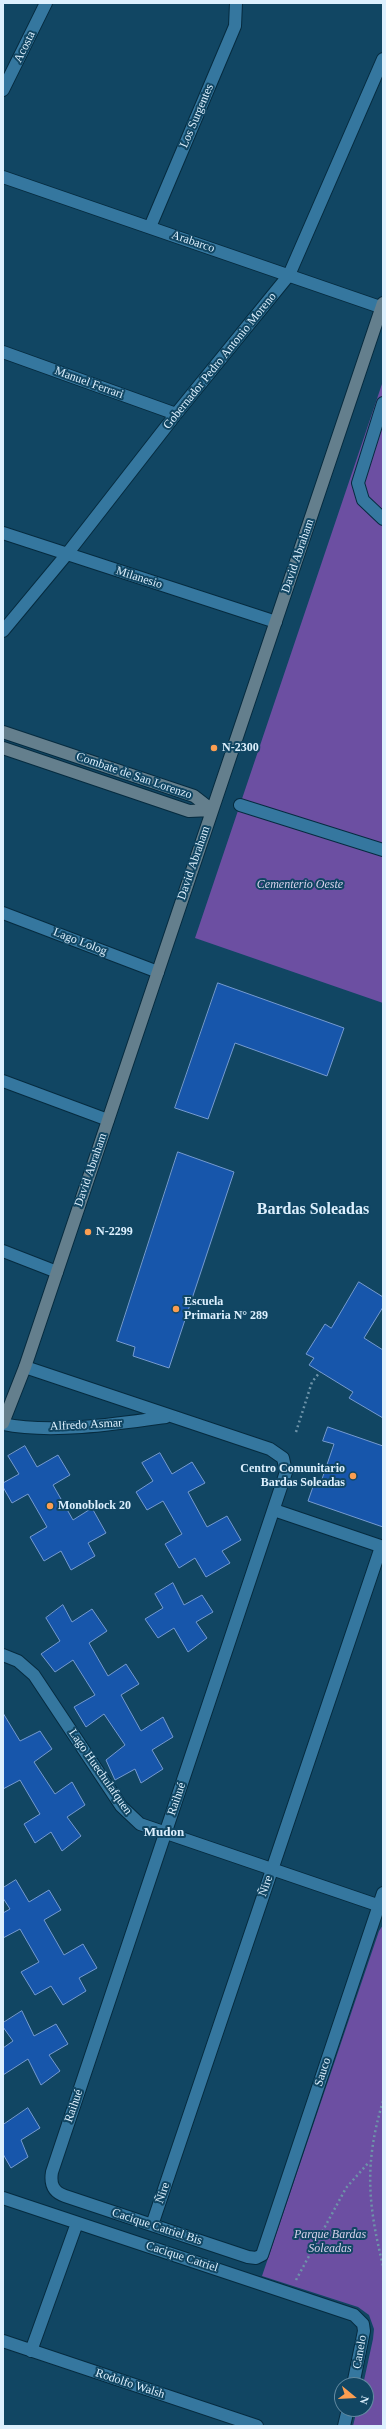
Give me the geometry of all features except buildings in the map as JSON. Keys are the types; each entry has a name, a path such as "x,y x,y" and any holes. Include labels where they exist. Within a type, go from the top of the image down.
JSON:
{"main road":[{"name":"David Abraham","path":"3,1423 25,1367 383,306"},
{"name":"Combate de San Lorenzo","path":"3,732 194,796 212,810"},
{"name":"Combate de San Lorenzo","path":"3,748 189,811 212,810"}],"street":[{"name":"Acosta","path":"3,90 46,3"},
{"name":"Los Surgentes","path":"150,228 234,26 236,3"},
{"name":"Gobernador Pedro Antonio Moreno","path":"3,631 67,554 176,414 290,275 383,59"},
{"name":"Arabarco","path":"3,177 383,306"},
{"name":"Manuel Ferrari","path":"3,352 176,414"},
{"path":"383,403 358,483 363,500 383,519"},
{"name":"Milanesio","path":"3,533 276,622"},
{"path":"240,805 383,850"},
{"name":"Lago Lolog","path":"3,913 158,972"},
{"path":"3,1081 108,1120"},
{"path":"3,1252 57,1272"},
{"name":"Alfredo Asmar","path":"25,1367 270,1449 283,1458"},
{"name":"Alfredo Asmar","path":"3,1423 35,1428 122,1423 170,1416"},
{"name":"Raihué","path":"52,2186 52,2172 274,1510 286,1472 283,1458"},
{"path":"274,1510 382,1547"},
{"name":"Ñire","path":"152,2225 382,1547"},
{"name":"Lago Huechulafquen","path":"3,1655 18,1661 34,1675 129,1816 140,1824 381,1906"},
{"name":"Sauco","path":"264,2252 381,1906 383,1892"},
{"name":"Cacique Catriel Bis","path":"52,2186 61,2195 248,2257 259,2257 264,2252"},
{"name":"Cacique Catriel","path":"3,2198 346,2312 360,2319"},
{"path":"32,2351 78,2223"},
{"name":"Canelo","path":"355,2377 364,2338 363,2324 360,2319"},
{"name":"Rodolfo Walsh","path":"3,2341 257,2426"}],"path":[{"path":"296,1432 312,1382 320,1372"},
{"path":"383,2101 370,2162 371,2212 383,2266"},
{"path":"289,2293 346,2188 370,2162"}],"green space":[{"name":"Cementerio Oeste","path":"383,381 383,1003 195,938"},
{"name":"Parque Bardas Soleadas","path":"383,1925 383,2426 353,2426 355,2417 374,2417 374,2377 365,2377 374,2329 369,2315 358,2307 262,2276 379,1931"}],"place":[{"name":"N-2300","path":"214,748"},
{"name":"N-2299","path":"88,1232"},
{"name":"Escuela Primaria N° 289","path":"176,1309"},
{"name":"Centro Comunitario Bardas Soleadas","path":"353,1476"},
{"name":"Monoblock 20","path":"50,1506"}],"district":[{"name":"Bardas Soleadas","path":"313,1210"},
{"name":"Mudon","path":"164,1833"}]}
